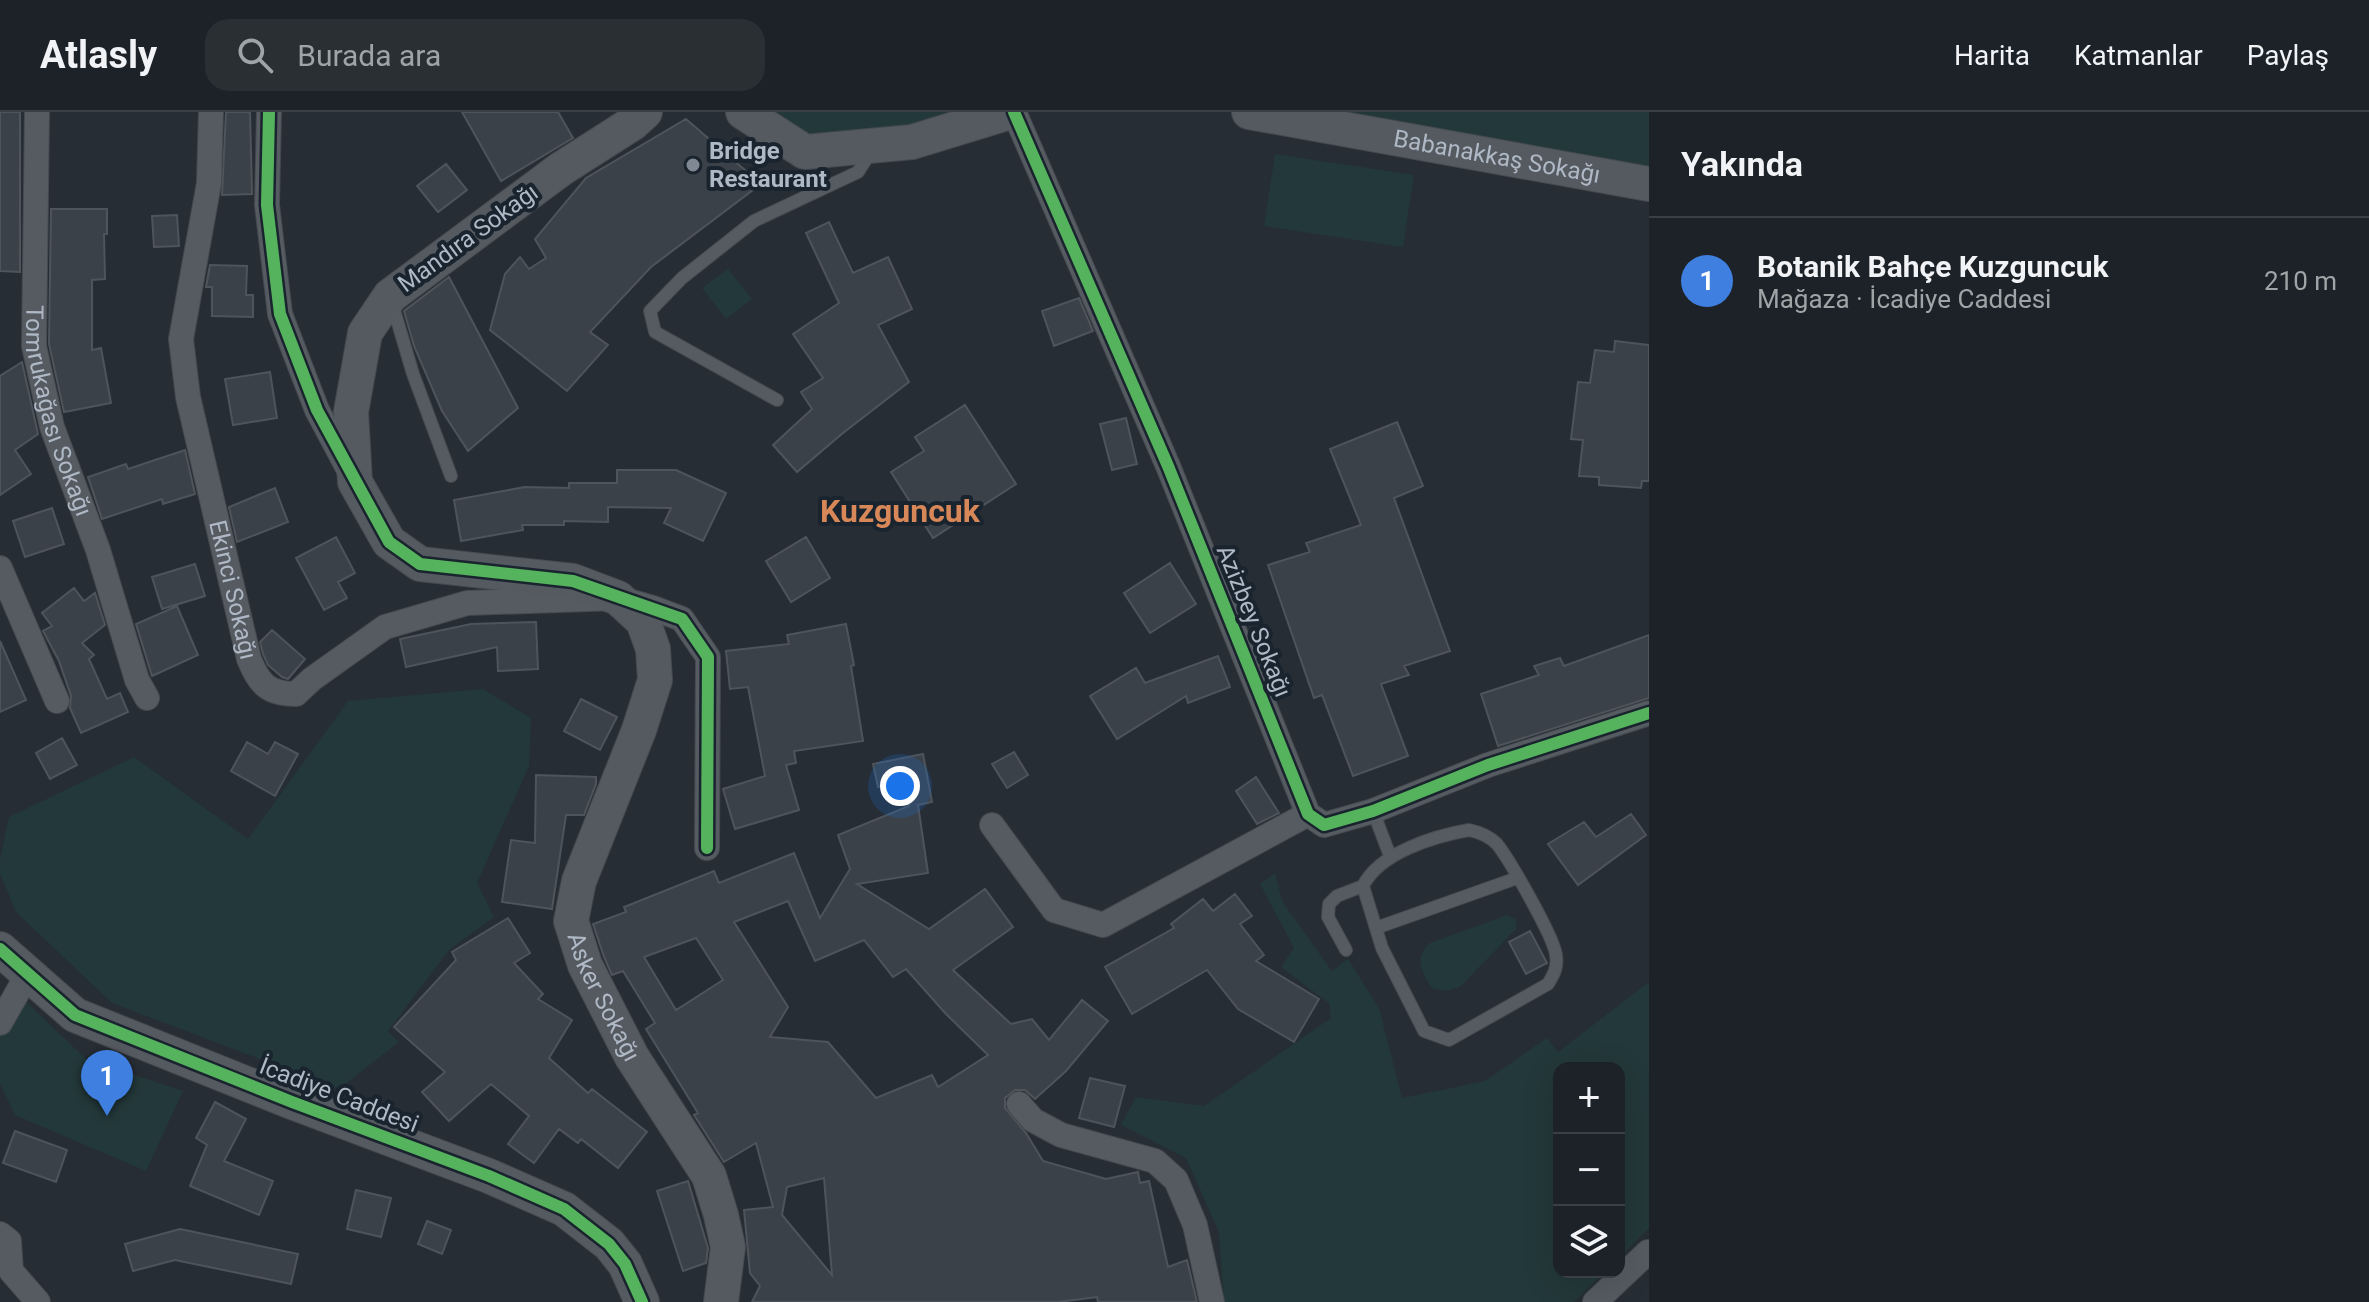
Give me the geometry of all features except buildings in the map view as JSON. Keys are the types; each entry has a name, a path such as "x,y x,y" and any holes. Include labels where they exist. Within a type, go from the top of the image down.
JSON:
{"street":[{"name":"Tomrukağası Sokağı","path":"37,112 34,346 52,427 98,550 137,680 147,698"},
{"name":"Ekinci Sokağı","path":"211,112 209,183 181,339 191,412 249,659 258,680 280,694 296,694 385,627 467,603 618,598"},
{"path":"269,112 267,205 280,314 317,410 355,482"},
{"name":"Mandıra Sokağı","path":"618,598 573,581 420,564 389,542 355,482 351,412 365,333 390,296 561,169 645,112"},
{"path":"743,112 805,152 912,142 1012,112"},
{"name":"Azizbey Sokağı","path":"1012,112 1168,466 1308,814"},
{"name":"Babanakkaş Sokağı","path":"1249,112 1649,184"},
{"path":"0,568 57,701"},
{"path":"618,598 682,619 708,657 707,848"},
{"name":"Asker Sokağı","path":"618,598 643,621 653,649 655,680 639,730 579,881 571,921 585,965 632,1057 709,1176 728,1247 721,1302"},
{"path":"992,825 1054,910 1103,925 1308,814 1324,825 1373,811 1488,765 1649,713"},
{"name":"İcadiye Caddesi","path":"0,949 75,1015 292,1102 489,1176 564,1209 609,1244 625,1264 642,1302"},
{"path":"0,1023 28,974"},
{"path":"1019,1104 1033,1120 1061,1135 1155,1161 1176,1180 1195,1225 1212,1302"},
{"path":"0,1234 9,1241 11,1271 38,1302"},
{"path":"1595,1302 1648,1252"}],"lane":[{"path":"777,400 655,332 650,311 682,278 754,221 858,172 875,146"},
{"path":"390,296 413,374 451,476"},
{"path":"1373,811 1390,856"},
{"path":"1469,830 1482,833 1496,843 1548,930 1556,954 1556,971 1548,984 1449,1040 1424,1031 1382,948 1363,886 1367,877 1390,856 1453,832 1469,830"},
{"path":"1376,928 1517,878"},
{"path":"1346,950 1328,917 1329,904 1337,896 1363,886"}],"green space":[{"path":"768,112 951,112 908,127 811,139"},
{"path":"1348,112 1649,112 1649,169"},
{"path":"1275,154 1414,175 1403,247 1264,226"},
{"path":"728,269 752,299 726,319 702,288"},
{"path":"483,689 531,718 529,766 477,883 494,917 449,950 388,1031 399,1042 339,1089 112,1003 16,912 0,874 9,817 134,757 248,839 348,701"},
{"path":"1275,873 1282,901 1332,971 1348,959 1379,1008 1402,1098 1485,1081 1547,1038 1558,1052 1649,982 1649,1228 1625,1252 1625,1062 1553,1062 1553,1278 1599,1278 1574,1302 1224,1302 1219,1232 1186,1158 1121,1125 1136,1097 1204,1106 1331,1018 1329,1003 1281,967 1294,948 1260,884"},
{"path":"1507,915 1516,920 1516,929 1461,986 1448,991 1433,989 1421,966 1422,954 1430,943"},
{"path":"18,994 86,1059 183,1091 146,1171 15,1115 0,1084 0,1018"}],"cycle path":[{"path":"269,112 267,205 280,314 317,410 389,542 420,564 573,581 682,619 708,657 707,848"},
{"path":"1014,112 1168,466 1308,814 1324,825 1373,811 1488,765 1649,713"},
{"path":"0,949 75,1015 292,1102 489,1176 564,1209 609,1244 625,1264 642,1302"}],"place":[{"name":"Bridge Restaurant","path":"693,165"},
{"name":"Botanik Bahçe Kuzguncuk","path":"107,1116"}],"district":[{"name":"Kuzguncuk","path":"900,511"}]}
